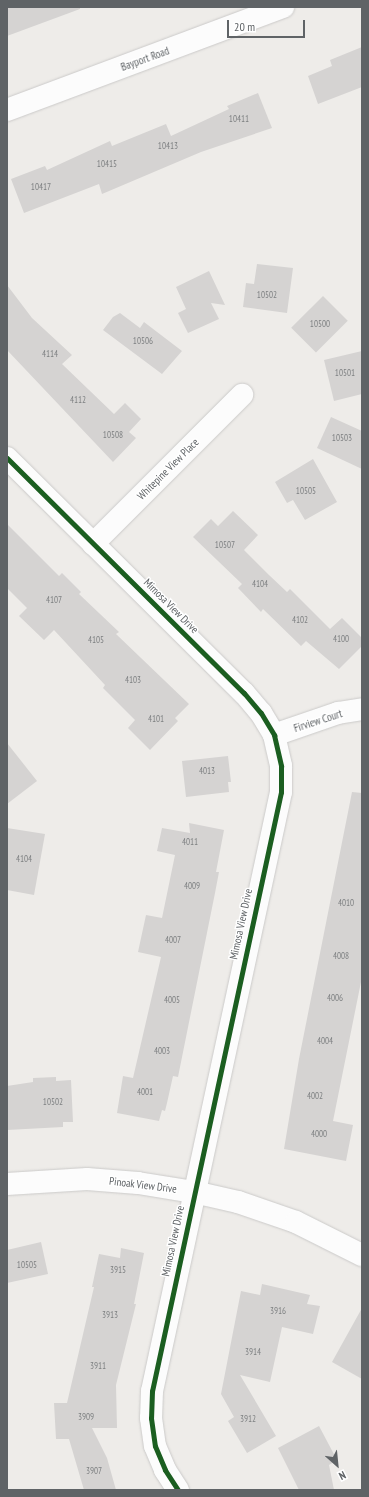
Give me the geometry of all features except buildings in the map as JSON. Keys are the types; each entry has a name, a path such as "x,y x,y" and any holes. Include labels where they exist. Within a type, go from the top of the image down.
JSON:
{"street":[{"name":"Bayport Road","path":"7,110 283,7"},
{"name":"Whitepine View Place","path":"93,544 242,395"},
{"name":"Mimosa View Drive","path":"7,458 244,693 261,713 274,735 281,766 281,792 152,1391 151,1418 155,1446 165,1470 178,1490"},
{"name":"Firview Court","path":"274,735 338,713 362,709"},
{"name":"Pinoak View Drive","path":"7,1184 87,1179 138,1183 194,1192 238,1202 296,1222 362,1255"}],"cycle path":[{"path":"7,458 244,693 261,713 274,735 281,766 281,792 152,1391 151,1418 155,1446 165,1470 178,1490"}]}
